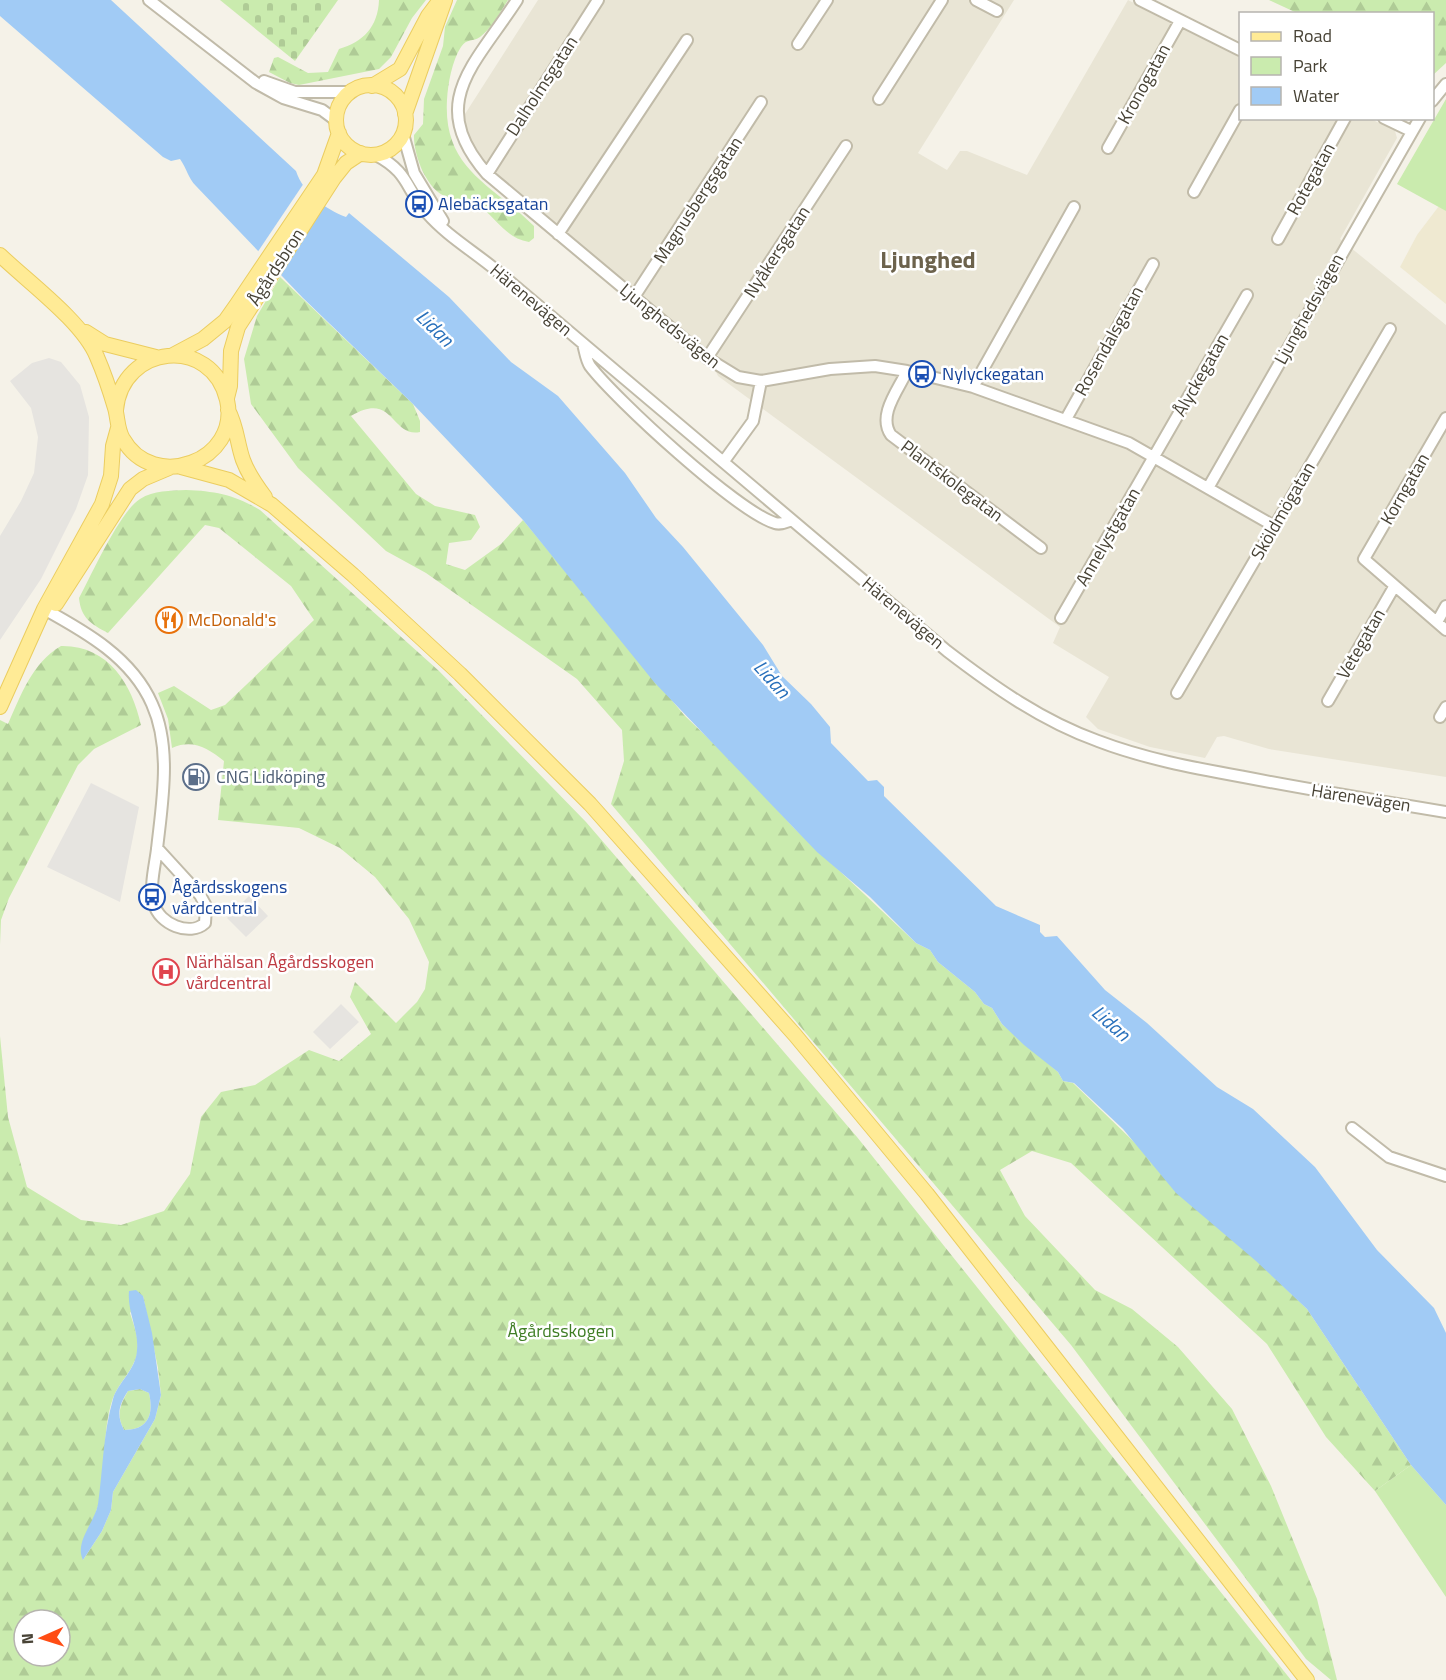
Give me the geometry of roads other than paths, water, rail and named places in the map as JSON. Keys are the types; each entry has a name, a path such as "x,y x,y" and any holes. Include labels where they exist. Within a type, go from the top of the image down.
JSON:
{"main road":[{"path":"440,0 428,16 400,69 372,86 352,92 340,105 338,127 348,146 361,153 376,155 393,148 403,134 405,114 445,0"},
{"path":"372,86 393,94 405,114"},
{"name":"Ågårdsbron","path":"329,177 338,127"},
{"name":"Ågårdsbron","path":"227,405 231,351 238,327 255,290 329,177 361,153"},
{"path":"0,255 72,322 91,343 116,410 118,428 113,446 111,476 102,504 0,706"},
{"name":"Ågårdsbron","path":"173,355 215,329 255,290"},
{"path":"72,322 105,344 156,357 173,355 185,357 207,368 222,387 236,425 243,460 252,480 272,505 353,575 460,675 590,804 795,1035 1029,1322 1307,1680"},
{"path":"116,410 120,390 130,373 156,357"},
{"path":"47,611 130,489 143,479 200,460 215,447 225,430 227,405"},
{"path":"118,428 129,448 147,462 229,480 272,505"}],"street":[{"path":"150,0 267,90 322,110 338,127"},
{"name":"Ljunghedsvägen","path":"517,0 467,76 458,98 457,124 467,150 487,174 707,358 738,377 761,381 853,367 886,367 973,387 1115,437 1155,456 1275,526"},
{"name":"Dalholmsgatan","path":"487,174 598,0"},
{"path":"798,44 827,0"},
{"path":"879,99 942,0"},
{"path":"976,0 997,11"},
{"path":"1140,0 1239,50"},
{"name":"Kronogatan","path":"1108,148 1179,21"},
{"path":"558,234 687,40"},
{"path":"245,73 295,92 352,92"},
{"path":"1434,99 1446,84"},
{"name":"Magnusbergsgatan","path":"634,297 761,102"},
{"path":"1194,192 1239,112"},
{"name":"Rotegatan","path":"1278,239 1344,120"},
{"path":"1388,120 1411,131"},
{"name":"Ljunghedsvägen","path":"1208,488 1419,120"},
{"name":"Härenevägen","path":"403,134 414,173 427,199 452,233"},
{"name":"Nyåkersgatan","path":"707,358 846,146"},
{"name":"Härenevägen","path":"376,155 400,171 419,204 438,225 452,233 986,681 1047,718 1098,741 1150,758 1446,812"},
{"path":"973,387 1074,207"},
{"name":"Rosendalsgatan","path":"1066,419 1153,264"},
{"name":"Ålyckegatan","path":"1155,456 1246,295"},
{"name":"Sköldmögatan","path":"1177,693 1390,329"},
{"path":"583,344 588,364 627,406 702,472 770,521 782,524 792,520"},
{"name":"Plantskolegatan","path":"907,370 886,415 886,424 891,435 1041,548"},
{"path":"724,461 753,421 761,381"},
{"name":"Korngatan","path":"1394,587 1364,559 1446,418"},
{"name":"Annelystgatan","path":"1061,618 1155,456"},
{"path":"1394,587 1446,630"},
{"name":"Vetegatan","path":"1328,701 1394,587"},
{"path":"1437,622 1446,606"},
{"path":"47,611 114,652 145,690 153,706 160,734 163,772 152,897 156,909 172,924 191,930 199,928 205,923 206,906 192,883 157,848"},
{"path":"1440,717 1446,706"},
{"path":"1352,1128 1389,1157 1446,1176"}],"water":[{"name":"Lidan","path":"0,0 111,0 296,171 309,193 330,210 346,217 349,213 449,297 511,362 558,396 625,473 656,518 683,547 763,645 782,676 811,704 830,727 831,743 868,781 877,780 884,787 884,796 996,906 1040,925 1040,932 1045,937 1057,936 1105,990 1147,1023 1217,1087 1253,1109 1315,1167 1377,1250 1434,1308 1446,1333 1446,1505 1411,1465 1307,1309 1256,1261 1176,1193 1123,1129 1074,1083 1063,1081 1058,1072 1002,1024 992,1008 984,1004 975,992 938,962 930,950 916,943 870,897 817,852 654,682 523,520 413,404 303,298 196,186 180,159 171,161 163,157 0,16"},
{"path":"136,1290 143,1296 152,1333 161,1395 155,1419 113,1492 111,1510 102,1531 83,1560 81,1546 98,1504 105,1438 113,1399 136,1357 137,1343 129,1291","holes":["140,1389 149,1393 151,1408 147,1420 139,1427 124,1430 120,1420 120,1410 128,1391"]}],"place":[{"name":"Alebäcksgatan","path":"419,204"},
{"name":"Nylyckegatan","path":"922,374"},
{"name":"McDonald's","path":"169,620"},
{"name":"CNG Lidköping","path":"196,777"},
{"name":"Ågårdsskogens vårdcentral","path":"152,897"},
{"name":"Närhälsan Ågårdsskogen vårdcentral","path":"166,972"}],"district":[{"name":"Ljunghed","path":"928,260"}],"park label":[{"name":"Ågårdsskogen","path":"561,1331"}]}
